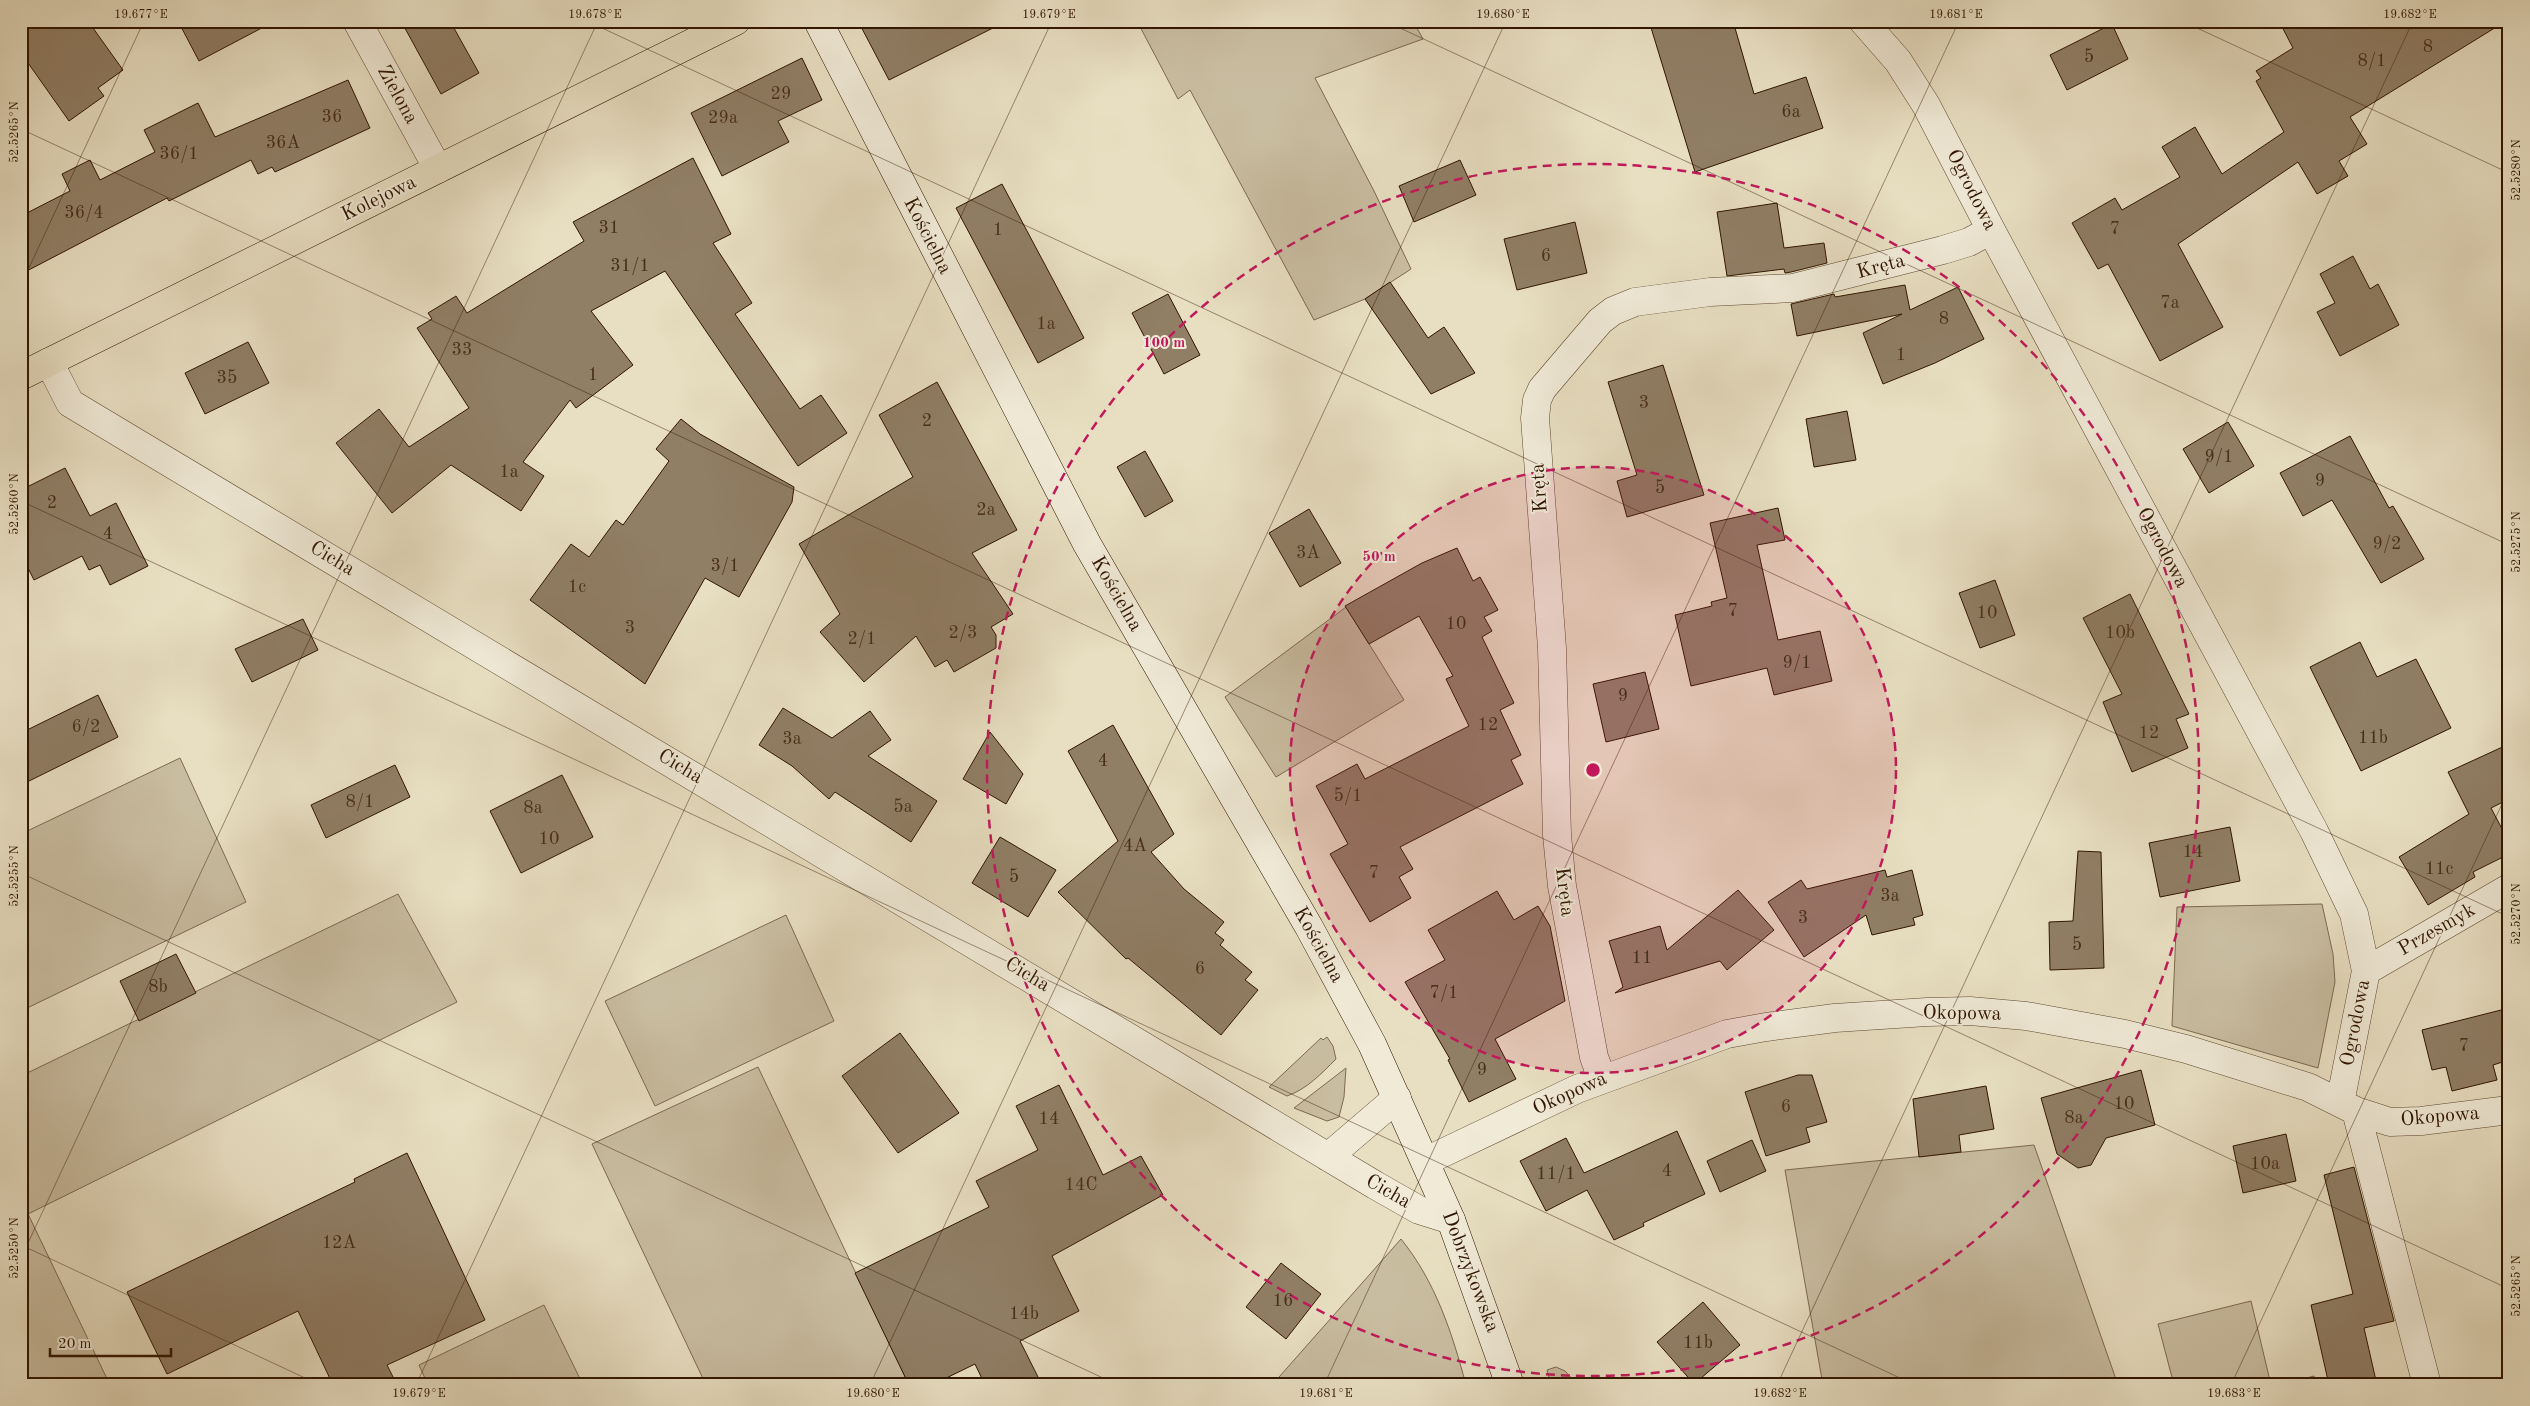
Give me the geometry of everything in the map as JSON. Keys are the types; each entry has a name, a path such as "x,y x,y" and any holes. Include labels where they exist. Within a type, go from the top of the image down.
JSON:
{"main road":[{"name":"Kolejowa","path":"21,376 736,21"}],"street":[{"name":"Zielona","path":"357,21 438,169"},
{"name":"Kościelna","path":"818,21 1087,544 1309,927 1372,1044 1426,1161"},
{"name":"Ogrodowa","path":"1863,21 1898,61 1926,105 1991,230 2314,831 2354,914 2366,972 2348,1107 2427,1385"},
{"name":"Kręta","path":"1602,1079 1594,1057 1566,916 1557,835 1552,648 1534,418 1539,395 1600,321 1612,310 1635,302 1710,292 1802,286 1970,242 1991,230"},
{"name":"Cicha","path":"49,362 70,403 1328,1157 1419,1210 1452,1220"},
{"name":"Przesmyk","path":"2366,972 2509,888"},
{"name":"Okopowa","path":"1426,1161 1577,1088 1727,1034 1766,1027 1878,1015 1970,1011 2026,1016 2124,1034 2186,1049 2308,1087 2348,1107 2390,1122 2509,1110"},
{"path":"1328,1157 1397,1098"},
{"name":"Dobrzykowska","path":"1426,1161 1452,1220 1510,1385"}],"shaded area":[{"path":"1137,21 1413,21 1423,39 1315,78 1374,191 1411,269 1365,299 1314,320 1190,90 1178,99"},
{"path":"1346,607 1404,700 1276,777 1225,697"},
{"path":"180,758 246,902 21,1011 21,834"},
{"path":"398,894 457,1002 28,1214 110,1385 21,1385 21,1076"},
{"path":"2322,904 2333,954 2335,982 2318,1068 2172,1026 2177,907"},
{"path":"786,915 834,1021 655,1106 605,1001"},
{"path":"1327,1037 1333,1046 1336,1059 1313,1080 1287,1096 1269,1087 1321,1038 1323,1040"},
{"path":"758,1067 909,1385 706,1385 592,1144"},
{"path":"1346,1068 1344,1097 1339,1117 1327,1121 1294,1108"},
{"path":"2034,1145 2118,1385 1823,1385 1785,1170"},
{"path":"1401,1239 1424,1272 1433,1290 1455,1346 1466,1385 1272,1385"},
{"path":"2251,1301 2271,1385 2174,1385 2158,1324"},
{"path":"544,1305 583,1385 428,1385 419,1365"},
{"path":"1556,1367 1565,1371 1578,1385 1551,1385 1547,1370"},
{"path":"2314,1376 2316,1385 2280,1385"}],"building":[{"path":"21,21 88,21 123,70 98,88 104,96 69,121 21,53"},
{"path":"178,21 275,21 199,61"},
{"path":"401,21 450,21 479,73 441,94"},
{"path":"858,21 1007,21 889,80"},
{"path":"1649,21 1733,21 1754,94 1806,77 1823,128 1695,172"},
{"path":"2279,21 2506,21 2350,117 2367,144 2339,161 2348,176 2317,194 2298,162 2178,244 2223,327 2160,361 2108,264 2098,269 2072,223 2115,198 2122,210 2180,177 2162,147 2195,127 2222,174 2284,132 2256,81 2261,78 2256,71 2293,48"},
{"path":"2112,24 2128,59 2067,90 2050,55"},
{"path":"802,58 822,100 778,121 789,142 722,176 691,113"},
{"path":"348,80 370,128 275,172 272,167 258,174 251,160 169,201 167,198 21,274 21,216 70,191 62,174 90,160 100,180 155,152 144,130 198,103 215,137"},
{"path":"693,158 731,234 713,243 752,303 735,314 800,409 821,395 847,433 798,466 665,271 591,311 633,365 576,408 570,400 523,462 544,476 521,511 451,465 392,513 336,443 379,409 409,447 469,408 417,328 432,319 428,313 456,296 467,313 584,241 573,222"},
{"path":"1460,160 1476,195 1414,222 1399,186"},
{"path":"1002,184 1084,338 1038,363 956,208"},
{"path":"1777,203 1784,248 1824,243 1827,263 1785,273 1784,269 1727,276 1717,212"},
{"path":"1575,222 1587,273 1517,290 1504,239"},
{"path":"2353,256 2370,289 2378,284 2399,325 2340,356 2317,312 2335,303 2320,274"},
{"path":"1390,282 1428,338 1444,327 1475,373 1431,394 1365,299"},
{"path":"1905,285 1910,310 1958,287 1984,339 1935,363 1883,384 1863,333 1902,314 1797,336 1791,304 1834,294 1835,297"},
{"path":"1168,294 1200,355 1164,374 1132,313"},
{"path":"248,342 269,383 205,414 185,373"},
{"path":"1663,365 1704,495 1627,517 1617,481 1637,475 1608,382"},
{"path":"937,382 1017,530 972,553 1013,614 991,627 996,635 996,648 954,672 947,660 935,667 916,636 864,682 820,632 840,614 799,544 913,477 879,415"},
{"path":"1847,411 1856,460 1814,467 1806,419"},
{"path":"681,419 700,434 794,487 792,502 739,597 705,578 645,684 530,600 571,544 589,557 616,520 623,525 669,461 656,449"},
{"path":"2228,422 2254,466 2209,493 2183,449"},
{"path":"2350,436 2389,508 2393,506 2424,559 2381,583 2332,500 2303,516 2280,473"},
{"path":"1145,451 1173,501 1145,517 1117,467"},
{"path":"65,468 90,516 116,503 148,566 110,585 100,565 89,570 82,556 34,580 21,554 21,490"},
{"path":"1778,508 1785,540 1757,545 1778,640 1820,631 1832,681 1774,695 1767,668 1691,686 1675,615 1712,606 1711,602 1727,598 1710,523"},
{"path":"1309,509 1341,563 1300,587 1269,533"},
{"path":"1457,548 1473,581 1480,577 1498,610 1484,617 1492,631 1482,637 1514,703 1500,710 1521,755 1511,760 1523,784 1400,847 1413,869 1399,877 1411,898 1370,922 1330,854 1348,844 1316,786 1357,764 1365,779 1469,726 1446,679 1453,676 1419,616 1369,644 1345,606 1422,563"},
{"path":"1995,580 2015,635 1980,648 1959,593"},
{"path":"2130,594 2189,714 2176,719 2188,748 2132,772 2103,702 2122,694 2083,618"},
{"path":"303,619 318,650 252,682 235,649"},
{"path":"2360,642 2377,677 2416,659 2451,728 2361,771 2310,667"},
{"path":"1645,672 1659,729 1606,742 1593,684"},
{"path":"98,695 118,737 21,785 21,733"},
{"path":"783,708 832,738 870,711 891,740 868,756 937,801 911,842 835,792 829,799 792,766 759,745"},
{"path":"1113,725 1174,834 1151,852 1184,889 1224,922 1215,933 1224,940 1220,945 1252,972 1245,980 1258,990 1221,1035 1128,958 1126,959 1058,892 1118,841 1068,751"},
{"path":"990,732 1023,774 1006,804 963,779"},
{"path":"2509,744 2509,799 2491,808 2509,842 2509,854 2473,872 2475,877 2428,905 2399,857 2469,814 2448,772"},
{"path":"395,765 410,797 326,838 311,805"},
{"path":"562,775 593,837 521,873 490,811"},
{"path":"2230,827 2240,881 2160,897 2149,843"},
{"path":"1000,837 1056,870 1028,917 972,883"},
{"path":"2078,851 2101,852 2104,968 2050,970 2049,922 2073,921"},
{"path":"1885,870 1887,877 1912,870 1923,915 1913,918 1915,925 1872,935 1866,915 1804,957 1768,902 1801,880 1807,889"},
{"path":"1738,890 1774,930 1727,970 1720,961 1615,993 1623,987 1609,941 1660,926 1667,950"},
{"path":"1497,891 1514,920 1538,906 1550,926 1565,1001 1495,1039 1516,1079 1469,1102 1448,1060 1450,1059 1405,982 1445,960 1428,930"},
{"path":"176,954 196,993 139,1021 120,981"},
{"path":"2509,1008 2509,1060 2493,1065 2497,1080 2452,1091 2446,1067 2432,1070 2422,1030"},
{"path":"900,1033 959,1113 898,1153 842,1076"},
{"path":"2141,1070 2155,1125 2106,1138 2091,1165 2078,1168 2057,1154 2041,1098"},
{"path":"1798,1075 1812,1075 1827,1122 1806,1128 1810,1142 1766,1156 1745,1092"},
{"path":"1059,1085 1103,1175 1141,1156 1163,1195 1052,1256 1079,1311 1020,1341 1042,1385 985,1385 975,1364 932,1385 909,1385 855,1273 989,1207 976,1181 1038,1150 1016,1106"},
{"path":"1986,1086 1994,1129 1959,1135 1961,1152 1919,1157 1913,1099"},
{"path":"1677,1131 1705,1194 1643,1223 1644,1226 1614,1240 1587,1190 1546,1211 1520,1161 1566,1138 1584,1173"},
{"path":"2286,1134 2296,1181 2243,1193 2233,1146"},
{"path":"1752,1140 1766,1171 1720,1192 1707,1161"},
{"path":"407,1153 485,1320 387,1365 397,1385 333,1385 298,1311 167,1374 127,1292 355,1182 354,1179"},
{"path":"2354,1167 2394,1321 2364,1328 2377,1385 2329,1385 2311,1305 2353,1294 2324,1175"},
{"path":"1281,1263 1321,1294 1286,1339 1246,1307"},
{"path":"1703,1302 1740,1345 1694,1384 1657,1342"}]}
